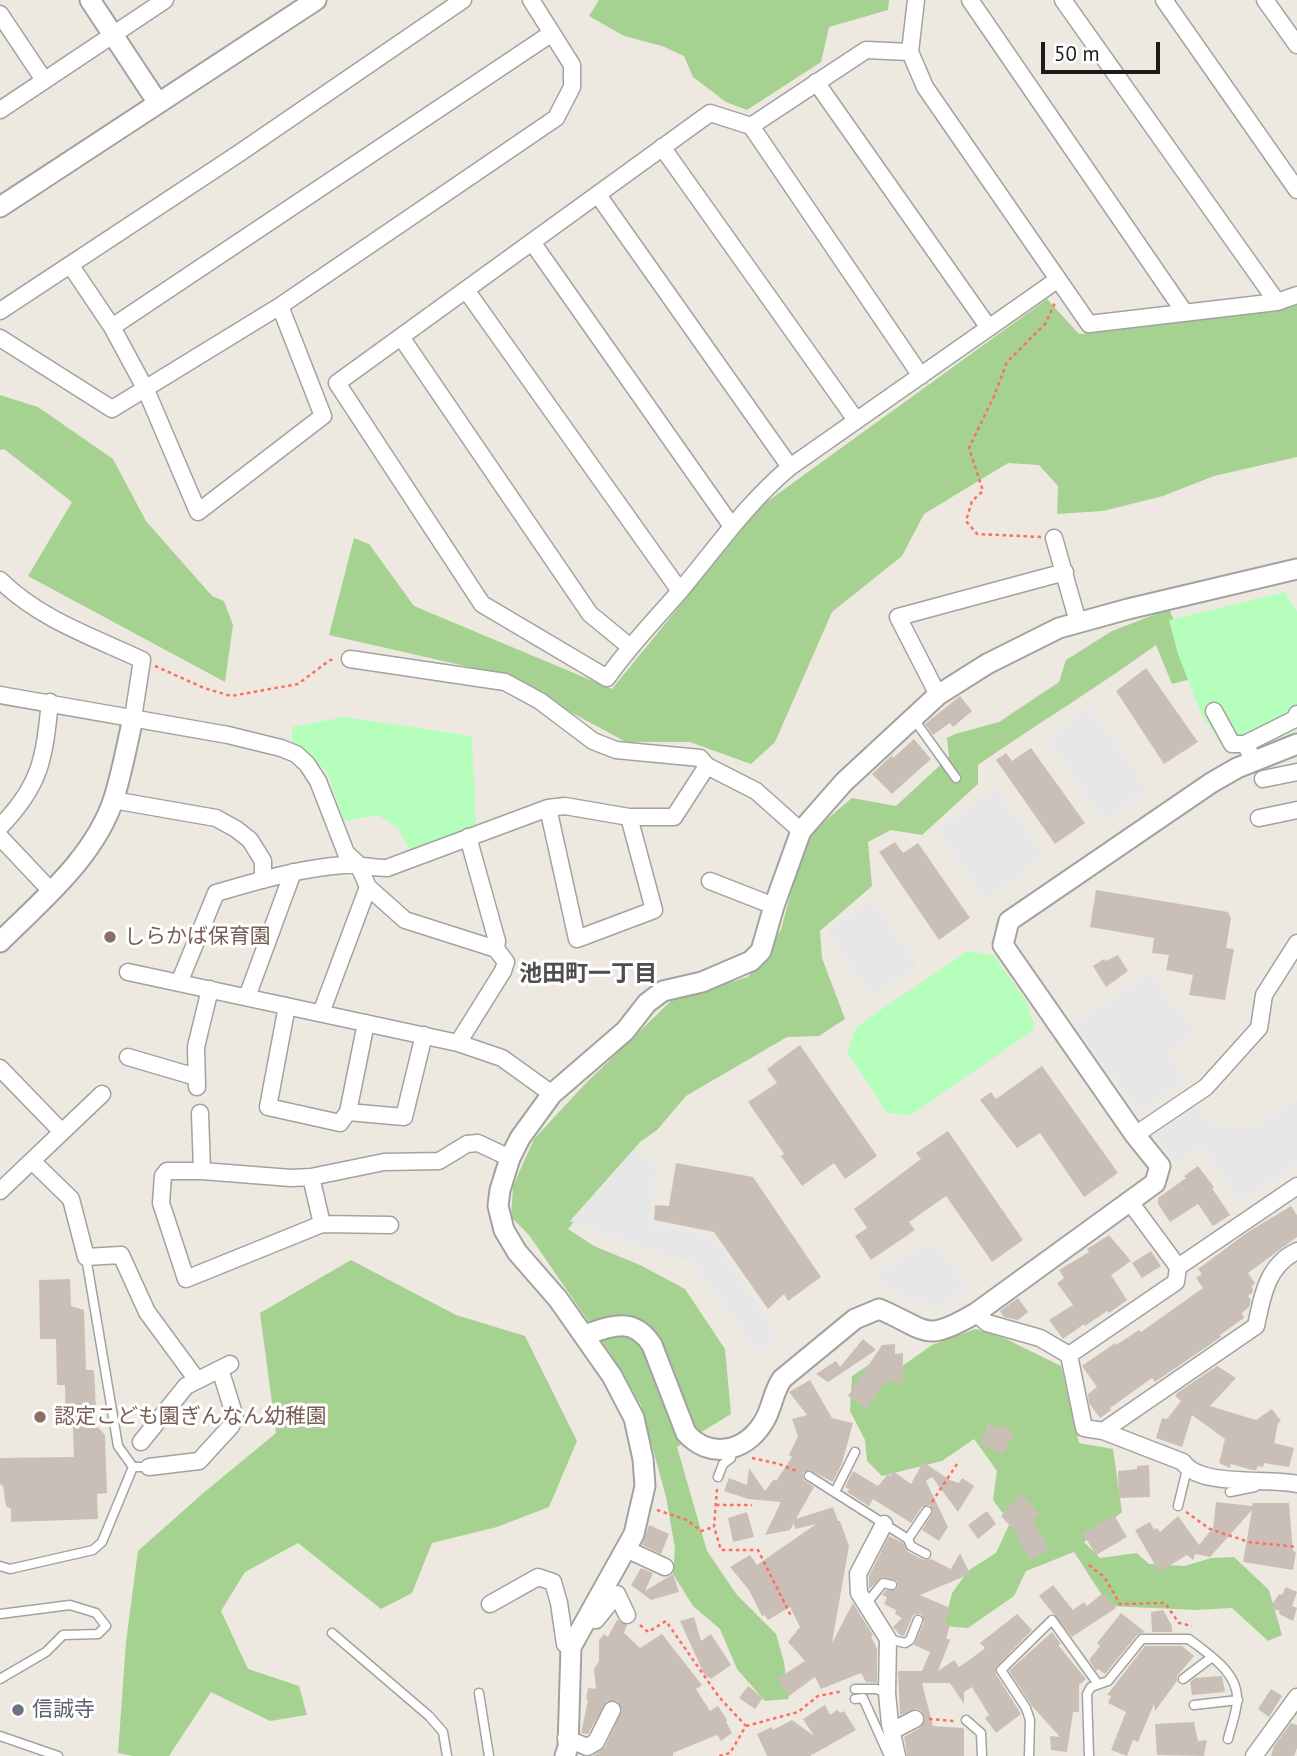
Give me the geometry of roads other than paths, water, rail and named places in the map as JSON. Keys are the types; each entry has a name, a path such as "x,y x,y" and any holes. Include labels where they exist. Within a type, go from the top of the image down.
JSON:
{"street":[{"path":"90,0 158,103"},
{"path":"0,110 165,0"},
{"path":"0,207 316,0"},
{"path":"0,311 71,266 463,0"},
{"path":"0,338 112,409 280,306 556,118 572,87 572,65 531,0"},
{"path":"916,0 910,52 925,87 1088,324 1277,302 1297,295"},
{"path":"970,0 1185,313"},
{"path":"1063,0 1277,302"},
{"path":"1164,0 1297,190"},
{"path":"1265,0 1297,45"},
{"path":"0,14 44,80"},
{"path":"112,327 552,33"},
{"path":"751,126 866,50 910,52"},
{"path":"816,82 989,328"},
{"path":"920,376 751,126 710,113 337,383 482,604 607,678 629,646 680,591 731,525 762,491 790,467 856,420 920,376 989,328 1060,283"},
{"path":"663,148 856,420"},
{"path":"598,195 790,467"},
{"path":"532,242 731,525"},
{"path":"71,266 112,327 146,390 198,512 323,416 280,306"},
{"path":"466,290 680,591"},
{"path":"401,337 590,614 629,646"},
{"path":"1054,538 1078,622"},
{"path":"938,695 898,617 1065,572"},
{"path":"612,1710 596,1742 587,1747 566,1747 571,1647 634,1534 645,1486 643,1460 634,1418 612,1376 585,1335 517,1252 504,1230 498,1206 499,1190 520,1138 552,1094 625,1031 647,1003 663,990 702,982 751,961 761,951 774,906 802,831 844,782 938,695 1020,646 1078,622 1296,572"},
{"path":"0,580 15,595 42,613 142,660 133,718 113,800 96,835 75,867 0,942"},
{"path":"350,659 505,682 540,701 593,741 604,746 616,750 700,758 707,766 756,791 802,831"},
{"path":"0,695 228,736 296,754 307,764 327,798 346,853 358,864 368,868 387,868 548,808 565,806 629,817 674,817 707,766"},
{"path":"0,827 20,806 35,780 45,751 50,702"},
{"path":"1213,711 1232,744 1245,744 1295,719 1297,714"},
{"path":"1245,744 1254,761"},
{"path":"585,1335 605,1327 619,1326 635,1326 645,1334 652,1345 686,1433 705,1448 731,1453 765,1421 774,1391 782,1379 855,1319 879,1309 926,1333 948,1329 976,1313 1155,1183 1160,1166 1135,1135 1003,945 1009,921 1210,783 1297,744"},
{"path":"1263,779 1297,772"},
{"path":"113,800 216,818 250,840 263,861 263,880"},
{"path":"548,808 577,939 654,910 629,817"},
{"path":"1259,818 1297,810"},
{"path":"0,837 51,891"},
{"path":"468,837 497,942 496,949"},
{"path":"179,983 216,893 293,872 358,864"},
{"path":"358,864 368,887 405,920 496,949 506,962 458,1043"},
{"path":"247,998 293,872"},
{"path":"710,881 774,906"},
{"path":"320,1013 368,887"},
{"path":"1135,1135 1206,1087 1259,1028 1264,995 1297,943"},
{"path":"128,972 458,1043 502,1058 552,1094"},
{"path":"128,1056 197,1082 196,1047 210,989"},
{"path":"287,1006 268,1107 340,1123 348,1112 366,1023"},
{"path":"348,1112 404,1117 424,1035"},
{"path":"0,1068 62,1132"},
{"path":"3,1183 32,1161 102,1094"},
{"path":"200,1113 202,1171"},
{"path":"390,1225 322,1224 186,1279 161,1203 163,1176 167,1171 202,1171 311,1177 384,1162 439,1161 467,1144 478,1143 510,1158"},
{"path":"32,1161 71,1199 86,1257 121,1255 147,1312 197,1380"},
{"path":"311,1177 322,1224"},
{"path":"1178,1267 1297,1186"},
{"path":"1069,1355 1176,1282 1178,1267 1130,1202"},
{"path":"1103,1431 1256,1326 1264,1290 1272,1272 1297,1251"},
{"path":"976,1313 987,1323 1040,1338 1069,1355 1084,1428 1103,1431 1183,1462 1188,1469 1213,1478 1279,1480 1297,1484"},
{"path":"141,1442 186,1386 225,1367 236,1417 231,1426 199,1461 141,1467"},
{"path":"884,1524 858,1574 859,1593 888,1639 887,1693 897,1756"},
{"path":"626,1549 665,1567"},
{"path":"491,1604 538,1577 553,1582 565,1644 571,1647"},
{"path":"588,1617 596,1620 617,1594 627,1615"},
{"path":"1254,1756 1297,1697"},
{"path":"892,1731 915,1719"}],"lane":[{"path":"913,718 956,778"},
{"path":"0,1566 10,1569 93,1550 102,1542 141,1467 118,1446 86,1257"},
{"path":"835,1492 855,1452"},
{"path":"718,1477 731,1453"},
{"path":"1178,1506 1188,1469"},
{"path":"809,1476 908,1539 911,1546 926,1554"},
{"path":"1230,1492 1279,1480"},
{"path":"908,1539 927,1511"},
{"path":"866,1604 883,1583 892,1585"},
{"path":"0,1614 70,1605 96,1613 106,1626 98,1634 63,1635 46,1652 0,1679"},
{"path":"888,1639 905,1643 911,1640 918,1620"},
{"path":"1029,1756 1030,1720 1026,1707 1001,1670 1052,1620 1098,1684"},
{"path":"332,1633 429,1716 443,1732 447,1756"},
{"path":"1089,1756 1087,1694 1091,1687 1108,1681 1142,1639 1188,1639 1225,1668 1234,1682 1238,1700 1228,1740"},
{"path":"1183,1679 1212,1657"},
{"path":"887,1693 876,1689 855,1694 863,1698 889,1756"},
{"path":"479,1693 489,1756"},
{"path":"1194,1705 1238,1700"},
{"path":"966,1720 981,1733 982,1756"},
{"path":"0,1736 58,1756"}],"place":[{"name":"しらかば保育園","path":"110,937"},
{"name":"認定こども園ぎんなん幼稚園","path":"40,1417"},
{"name":"信誠寺","path":"18,1710"}],"district":[{"name":"池田町一丁目","path":"588,974"}]}
